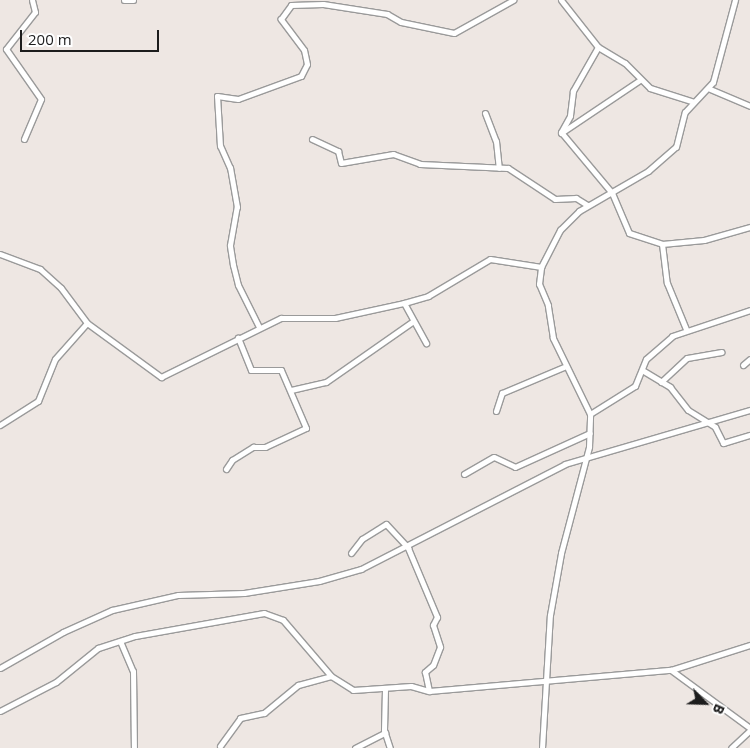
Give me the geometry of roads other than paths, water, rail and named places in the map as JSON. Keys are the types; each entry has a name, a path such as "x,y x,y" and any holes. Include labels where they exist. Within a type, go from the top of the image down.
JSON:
{"street":[{"path":"24,139 41,99 6,49 35,12 32,0"},
{"path":"124,0 133,0"},
{"path":"260,327 234,271 230,245 237,207 230,168 220,146 217,96 238,99 301,76 307,64 304,50 281,19 291,5 323,4 387,14 401,22 454,33 513,0"},
{"path":"560,0 598,46 612,54 640,80 658,93 694,102"},
{"path":"542,748 543,682 561,553 586,456 590,432 590,414 564,367 539,284 541,267 560,230 587,205 612,193 676,147 683,116 694,102 710,89 735,0"},
{"path":"561,133 570,115 571,94 598,46"},
{"path":"561,133 640,80"},
{"path":"710,89 750,106"},
{"path":"485,112 496,141 500,168"},
{"path":"561,133 612,193 629,233 662,244 704,240 750,227"},
{"path":"312,139 338,151 341,163 394,154 420,164 500,168 529,179 555,199 576,198 587,205"},
{"path":"662,244 667,283 686,328"},
{"path":"0,254 44,272 87,323 161,377 260,327 286,317 335,318 404,303 428,296 485,260 541,267"},
{"path":"404,303 412,322 426,343"},
{"path":"590,414 629,391 650,353 686,328 750,310"},
{"path":"291,390 326,382 412,322"},
{"path":"0,425 38,401 55,359 87,323"},
{"path":"226,469 232,460 253,447 265,447 305,431 303,413 279,369 251,370 238,338"},
{"path":"661,382 687,358 721,352"},
{"path":"743,365 750,359"},
{"path":"496,411 502,393 564,367"},
{"path":"642,370 661,382 688,410 715,427 723,443 750,435"},
{"path":"0,668 63,632 112,610 178,594 244,592 319,581 408,548 518,484 586,456 750,410"},
{"path":"464,474 494,457 515,467 590,432"},
{"path":"351,553 362,539 386,524 408,548 437,617 433,625 440,647 433,665 425,672 429,691"},
{"path":"0,711 56,682 98,648 120,640 268,613 284,620 331,676 348,690 410,686 429,691 452,685 543,682 672,670 750,645"},
{"path":"120,640 133,671 134,748"},
{"path":"672,670 750,729 731,748"},
{"path":"220,746 240,718 264,713 298,685 331,676"},
{"path":"385,689 385,733 390,748"},
{"path":"355,748 385,733"}]}
